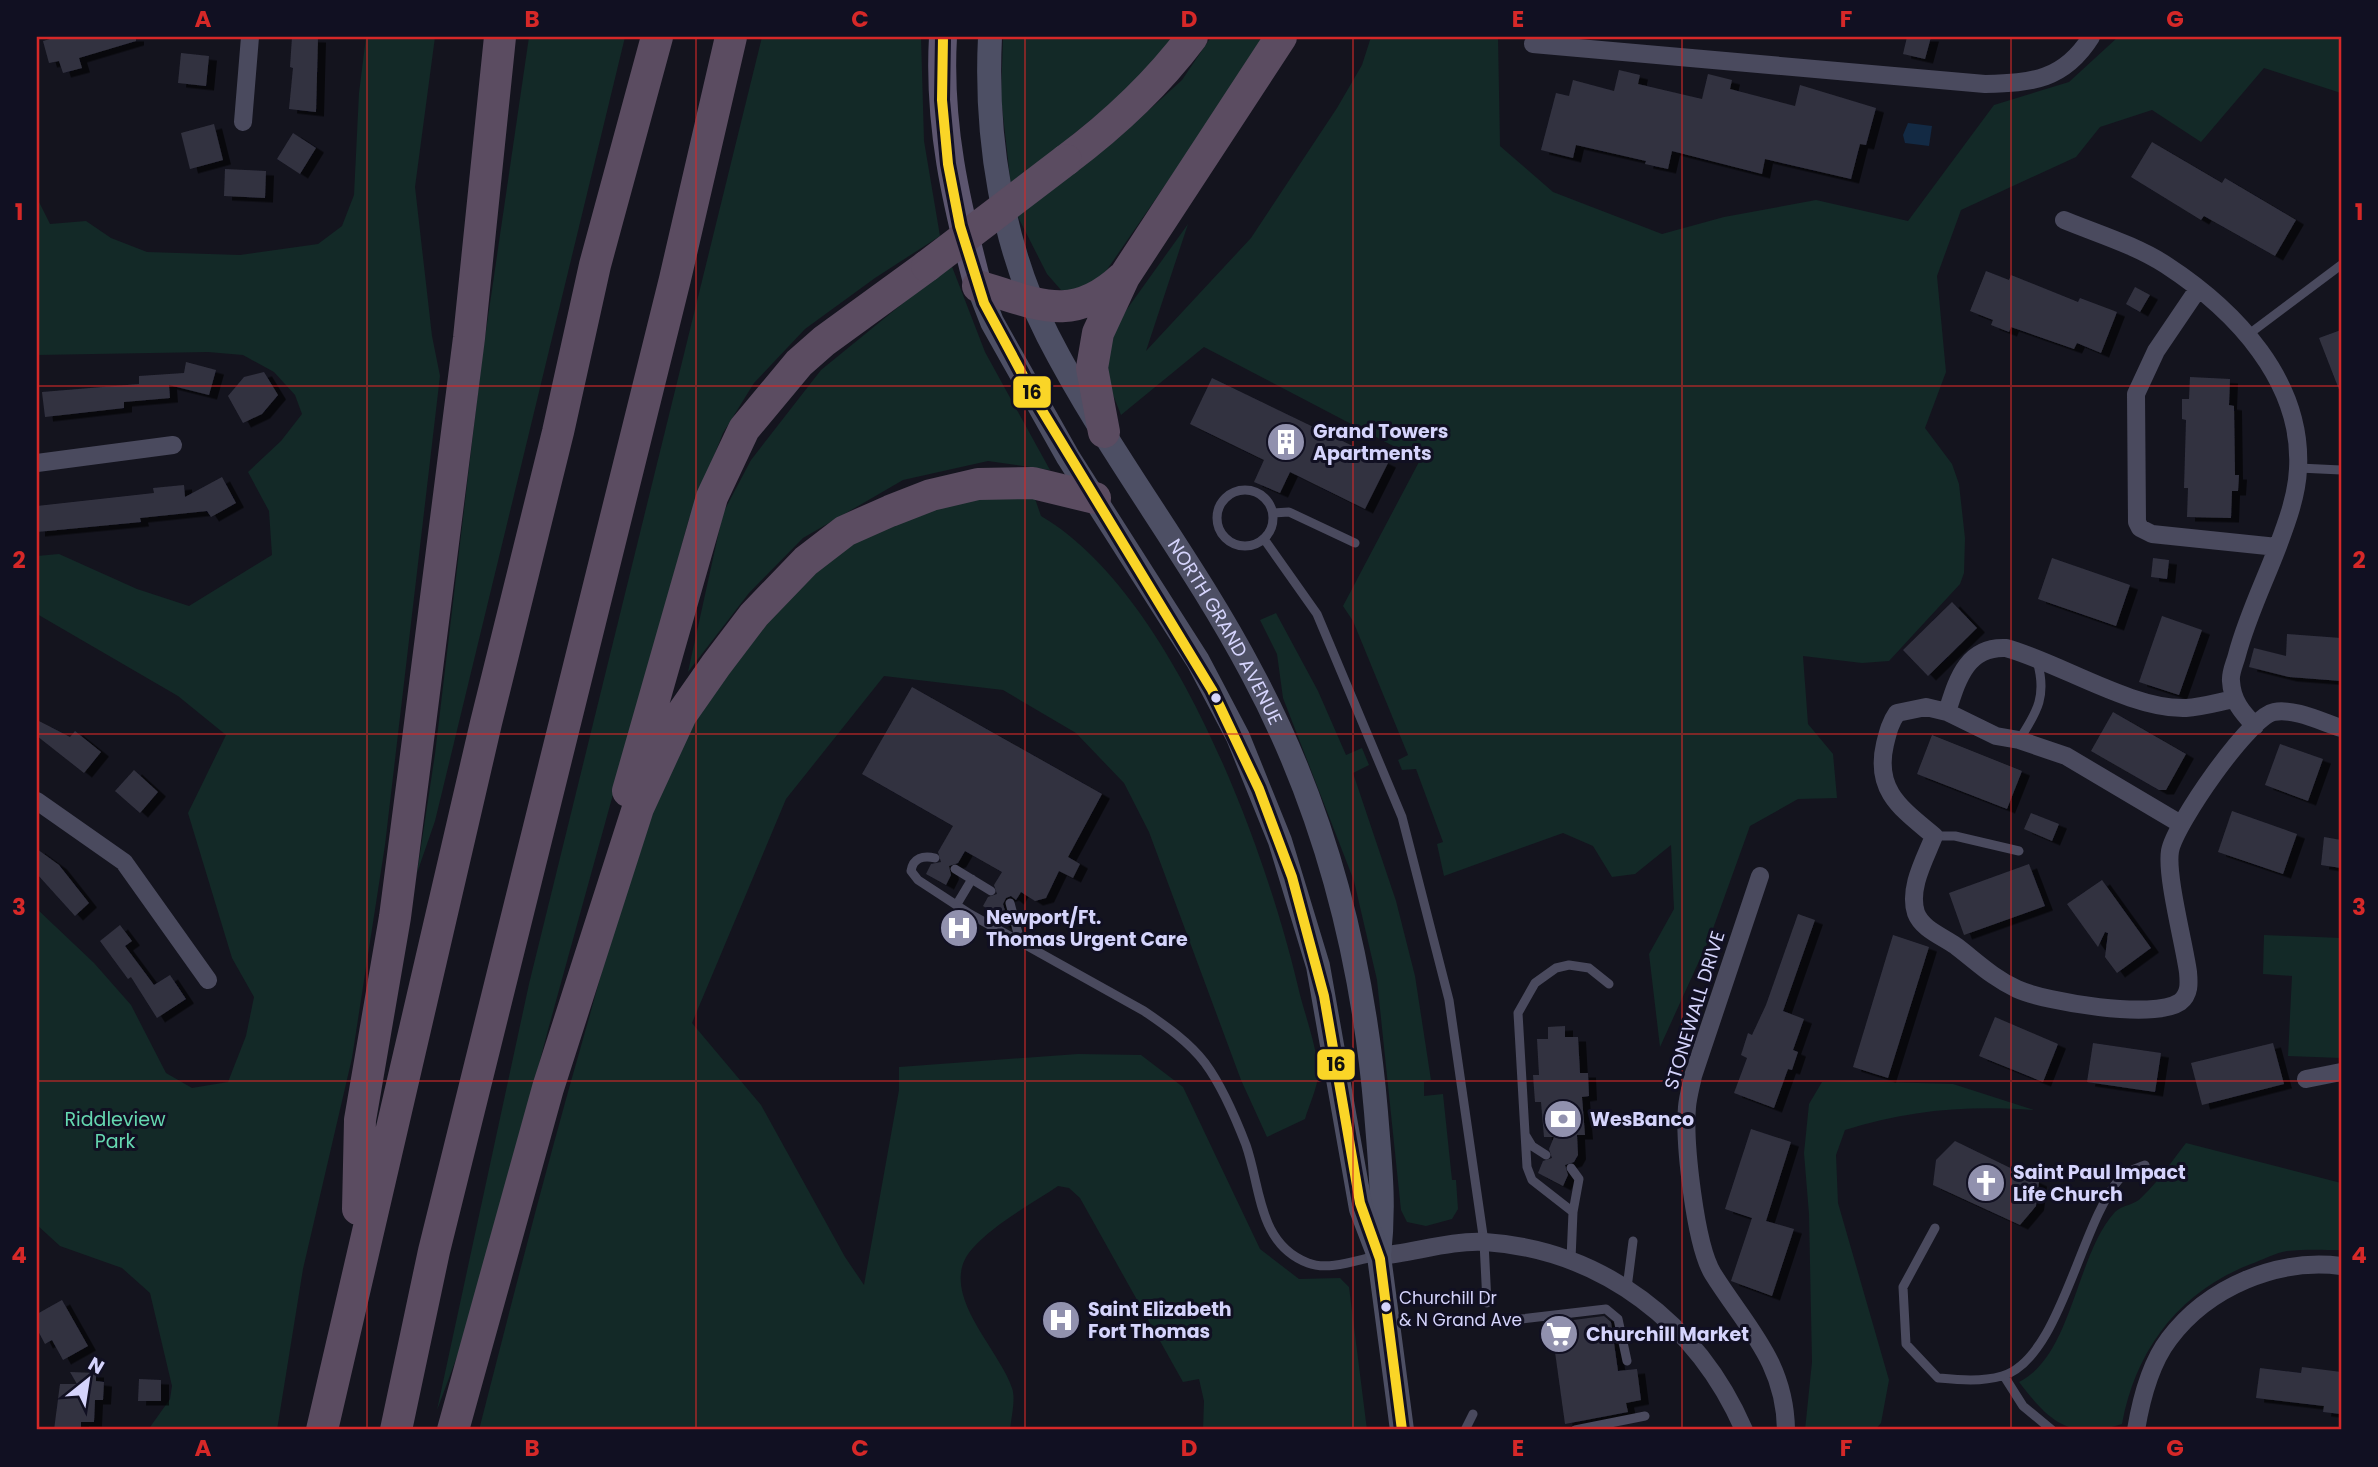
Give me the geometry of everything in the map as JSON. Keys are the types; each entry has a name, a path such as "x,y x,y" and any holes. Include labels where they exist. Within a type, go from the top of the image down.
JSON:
{"highway":[{"path":"357,1271 360,1120 393,929 415,763 469,338 500,37"},
{"path":"322,1430 357,1271 558,432 595,265 657,37"},
{"path":"396,1430 434,1251 731,37"},
{"path":"602,915 623,808 691,562 712,497 736,443 776,387 799,363 824,341 1108,129 1140,99 1192,37"},
{"path":"1104,432 1092,368 1093,351 1124,277 1281,37"},
{"path":"978,286 1054,307 1077,306 1105,294 1124,277"},
{"path":"453,1430 548,1087 602,915 638,808 681,715 754,615 806,561 845,531 931,495 978,484 1033,483 1094,498"}],"main road":[{"name":"NORTH GRAND AVENUE","path":"943,37 941,100 948,158 978,286 1004,342 1094,498 1198,661 1238,737 1280,841 1318,966 1361,1209 1379,1256 1402,1430"},
{"name":"NORTH GRAND AVENUE","path":"990,37 988,83 997,170 1007,225 1033,302 1047,335 1104,432 1252,673 1303,786 1327,854 1358,968 1368,1031 1384,1209 1379,1256"}],"street":[{"path":"243,122 250,37"},
{"path":"1533,44 1985,84 2024,83 2054,74 2091,37"},
{"path":"2064,220 2139,251 2165,265 2198,289 2249,334 2284,394 2294,427 2299,468 2293,500 2245,624 2230,678 2234,699 2255,726"},
{"path":"2198,289 2149,363 2136,394 2137,522 2140,528 2152,534 2277,547"},
{"path":"37,463 173,445"},
{"path":"1947,712 1958,678 1975,656 1994,647 2018,651 2078,678 2159,704 2186,708 2234,699"},
{"path":"2179,823 2066,756 2019,740 1996,736 1947,712 1926,707 1897,713 1890,723 1881,768 1884,783 1893,798 1934,836 1913,898 1917,915 1923,925 1959,948 1985,972 2019,990 2068,1004 2161,1007 2180,1002 2189,986 2170,853 2179,823 2255,726 2271,713 2283,712 2341,728"},
{"path":"37,801 124,862 208,980"},
{"name":"STONEWALL DRIVE","path":"1760,876 1693,1076 1687,1106 1687,1149 1707,1261 1765,1349 1779,1378 1786,1430"},
{"path":"2306,1079 2341,1072"},
{"path":"1379,1256 1484,1242 1571,1259 1627,1288 1653,1306 1685,1336 1721,1384 1744,1430"},
{"path":"2136,1430 2140,1407 2155,1363 2168,1339 2193,1312 2233,1285 2264,1273 2298,1265 2341,1266"}],"lane":[{"path":"2249,334 2341,265"},
{"path":"2299,468 2341,470"},
{"path":"1246,490 1263,497 1273,513 1273,522 1264,539 1248,546 1231,542 1220,528 1218,511 1228,496 1246,490"},
{"path":"1273,513 1289,512 1355,543"},
{"path":"1264,539 1317,614 1402,817 1449,1000 1484,1242 1487,1303"},
{"path":"2019,740 2034,716 2043,692 2037,660"},
{"path":"1934,836 1955,836 2019,851"},
{"path":"935,858 918,858 911,871 918,880 1144,1011 1171,1030 1205,1063 1246,1145 1265,1220 1278,1242 1309,1264 1332,1265 1379,1256"},
{"path":"955,869 991,891"},
{"path":"957,904 972,879"},
{"path":"1010,903 1020,941"},
{"path":"1573,1212 1532,1180 1527,1167 1518,1013 1535,983 1556,968 1569,965 1589,968 1609,984"},
{"path":"1523,1131 1532,1146 1546,1155"},
{"path":"1935,1228 1903,1287 1906,1344 1938,1378 1970,1381 2004,1376 2018,1368 2040,1346 2106,1198 2122,1175 2145,1165"},
{"path":"1571,1168 1579,1179 1573,1212 1571,1259"},
{"path":"1627,1288 1633,1241"},
{"path":"1521,1319 1606,1309 1618,1319 1627,1361"},
{"path":"2004,1376 2023,1406 2052,1430"},
{"path":"1465,1430 1473,1414"},
{"path":"1575,1430 1645,1416"}],"green space":[{"name":"Riddleview Park","path":"366,37 435,37 415,187 432,336 440,376 385,845 352,1058 303,1269 277,1430 148,1430 170,1399 172,1386 150,1293 122,1268 60,1246 37,1225 37,909 94,963 131,1005 166,1073 192,1088 228,1082 246,1036 254,997 232,958 188,813 226,735 178,696 37,614 37,556 59,554 137,589 189,606 272,555 269,511 248,472 281,441 302,414 295,395 274,372 243,355 208,352 37,355 37,198 50,224 86,221 111,238 147,252 240,255 318,244 342,226 354,195 359,93"},
{"path":"529,37 625,37 435,821 417,873 435,754 482,358"},
{"path":"762,37 921,37 924,141 940,236 875,278 805,329 754,383 723,433 689,519 473,1314 437,1410 529,984"},
{"path":"1003,37 1174,37 1139,80 1011,186 1001,98"},
{"path":"1211,37 1267,37 1102,277 1079,290 1061,290 1047,274 1017,215 1116,140 1182,80"},
{"path":"1371,37 1498,37 1500,146 1553,192 1662,234 1724,217 1816,200 1908,221 1994,105 2069,82 2118,37 2341,37 2341,93 2264,68 2201,142 2152,110 2100,127 2076,157 1961,210 1937,276 1946,372 1925,428 1952,464 1959,484 1965,538 1964,573 1960,584 1889,661 1862,663 1803,656 1808,724 1833,754 1837,798 1798,799 1750,826 1710,937 1660,1047 1649,954 1674,909 1671,845 1635,874 1612,877 1593,846 1563,833 1444,876 1437,844 1443,842 1416,769 1402,770 1398,760 1408,755 1353,621 1343,606 1420,460 1204,347 1121,415 1108,382 1107,352 1112,330 1188,224 1146,351 1251,238 1337,108 1362,65"},
{"path":"951,264 985,352 1050,470 988,461 903,480 803,538 749,593 688,672 723,513 751,460 821,370"},
{"path":"1033,493 1041,516 1089,553 1133,603 1172,663 1208,730 1264,870 1311,1034 1318,1078 1305,1119 1267,1137 1241,1080 1149,832 1124,783 1076,733 1003,690 884,676 786,799 692,1023 761,1105 845,1257 864,1285 899,1090 899,1067 1078,1054 1141,1055 1183,1087 1260,1249 1299,1279 1340,1278 1349,1287 1367,1430 1203,1430 1204,1401 1199,1379 1183,1382 1080,1198 1069,1188 1058,1186 991,1231 972,1249 963,1265 961,1283 965,1301 1012,1388 1010,1430 479,1430 544,1181 624,893 660,790 693,724 737,657 762,625 819,569 851,546 902,518 938,506 995,496"},
{"path":"1276,613 1318,691 1346,755 1362,748 1369,765 1353,773 1396,901 1415,976 1431,1080 1424,1082 1424,1096 1443,1094 1452,1180 1456,1180 1458,1209 1452,1219 1426,1226 1407,1222 1401,1210 1377,980 1354,881 1283,698 1277,654 1260,620"},
{"path":"2264,935 2341,938 2341,1058 2288,1056 2292,976 2263,974"},
{"path":"1822,1082 1953,1084 2034,1110 1986,1108 1938,1111 1892,1118 1845,1130 1836,1155 1838,1203 1889,1380 1881,1423 1875,1430 1805,1430 1812,1362 1809,1214 1804,1153 1809,1104"},
{"path":"2186,1143 2341,1183 2341,1250 2282,1252 2225,1276 2202,1290 2182,1307 2150,1348 2138,1371 2122,1424 2088,1430 2062,1424 2040,1407 2019,1382 2037,1369 2051,1350 2063,1328 2091,1253 2115,1212 2139,1200 2160,1178"}],"water":[{"path":"1908,123 1932,126 1929,146 1905,143 1903,135"}],"building":[{"path":"57,37 136,37 136,41 79,58 82,68 63,73 59,61 49,63 43,41"},
{"path":"292,37 318,38 316,112 289,109 293,68 290,67"},
{"path":"1907,37 1931,37 1925,59 1903,54"},
{"path":"181,53 209,56 206,86 178,83"},
{"path":"1619,70 1640,75 1638,84 1702,99 1708,74 1732,80 1730,89 1795,106 1800,85 1876,108 1866,145 1860,144 1851,179 1765,159 1762,174 1672,151 1668,169 1645,164 1646,161 1576,145 1573,158 1541,150 1556,93 1569,96 1573,80 1614,91"},
{"path":"214,124 223,160 190,169 181,133"},
{"path":"293,133 316,148 300,174 277,159"},
{"path":"2152,142 2222,183 2225,178 2296,220 2275,256 2204,216 2201,220 2131,177"},
{"path":"225,169 266,171 265,198 224,196"},
{"path":"1986,271 2009,280 2011,275 2078,302 2080,298 2117,312 2101,353 2077,343 2074,349 2011,327 2009,332 1991,325 1993,320 1970,311"},
{"path":"2135,287 2150,295 2140,312 2126,304"},
{"path":"2341,330 2341,392 2340,392 2319,338"},
{"path":"186,362 216,370 209,395 169,385 170,398 124,402 124,408 45,417 42,392 139,384 139,376 184,373"},
{"path":"264,372 278,395 262,414 243,423 228,396 244,377"},
{"path":"2190,377 2230,379 2229,405 2234,406 2235,475 2239,475 2238,491 2232,491 2231,518 2187,517 2188,488 2184,488 2186,420 2182,419 2182,399 2189,399"},
{"name":"Grand Towers Apartments","path":"1212,378 1388,463 1365,509 1290,472 1280,493 1254,482 1264,460 1190,424"},
{"path":"222,477 236,503 211,517 207,511 140,518 141,522 37,532 37,506 154,493 153,488 184,485 185,497"},
{"path":"2052,558 2130,585 2116,626 2038,599"},
{"path":"2153,558 2169,560 2167,579 2151,577"},
{"path":"1952,602 1977,628 1928,676 1903,650"},
{"path":"2162,616 2202,630 2179,695 2139,682"},
{"path":"2287,634 2341,638 2341,681 2289,677 2249,667 2254,648 2286,656"},
{"path":"912,687 1102,794 1068,857 1080,864 1073,878 1059,871 1046,898 1035,901 1021,892 1016,900 1011,896 1006,898 1003,904 1007,917 1003,924 986,915 989,910 983,906 988,897 997,894 994,885 1002,872 965,851 958,863 949,866 951,875 946,885 926,874 931,864 941,862 938,852 953,826 862,774"},
{"path":"2113,712 2186,754 2166,790 2159,790 2091,751"},
{"path":"37,720 70,737 75,731 101,752 84,773 37,736"},
{"path":"1932,735 2022,771 2007,809 1917,774"},
{"path":"2280,744 2323,759 2308,801 2265,785"},
{"path":"134,770 158,792 140,813 115,791"},
{"path":"2232,811 2297,834 2283,874 2218,852"},
{"path":"2031,813 2059,824 2052,841 2024,829"},
{"path":"2324,837 2341,840 2341,868 2321,865"},
{"path":"37,849 59,865 89,903 75,916 37,874"},
{"path":"2029,864 2045,906 1964,935 1949,893"},
{"path":"2102,880 2151,948 2117,973 2105,957 2108,933 2105,932 2098,947 2067,904"},
{"path":"1798,914 1815,920 1783,1011 1804,1019 1793,1050 1798,1052 1792,1070 1788,1069 1774,1108 1734,1093 1747,1058 1741,1055 1748,1033 1752,1035 1766,1005"},
{"path":"120,925 132,941 125,946 154,985 170,975 186,999 157,1018 131,977 128,979 100,941"},
{"path":"1893,935 1929,947 1888,1078 1853,1067"},
{"path":"1995,1017 2058,1044 2043,1082 1979,1056"},
{"name":"WesBanco","path":"1565,1026 1565,1037 1578,1037 1580,1073 1588,1073 1589,1096 1582,1097 1585,1135 1577,1135 1578,1155 1574,1162 1565,1165 1568,1175 1563,1186 1538,1173 1543,1161 1552,1158 1549,1149 1554,1137 1544,1137 1541,1102 1535,1102 1533,1075 1539,1075 1537,1039 1548,1039 1548,1027"},
{"path":"2093,1043 2161,1053 2155,1092 2087,1082"},
{"path":"2273,1043 2284,1084 2202,1105 2191,1063"},
{"path":"1751,1129 1791,1142 1766,1221 1794,1229 1772,1296 1731,1281 1752,1218 1725,1209"},
{"name":"Saint Paul Impact Life Church","path":"1955,1141 2039,1182 2036,1206 2020,1225 1933,1185 1936,1160"},
{"path":"62,1300 88,1346 63,1360 52,1340 45,1344 37,1329 37,1314"},
{"path":"1604,1316 1611,1322 1618,1371 1637,1369 1641,1400 1626,1403 1628,1412 1565,1424 1551,1323"},
{"path":"2302,1367 2341,1372 2341,1414 2323,1412 2324,1406 2256,1398 2260,1368 2301,1373"},
{"path":"70,1372 96,1373 96,1381 104,1382 103,1400 95,1400 94,1422 81,1422 81,1430 54,1430 60,1384 77,1384"},
{"path":"139,1379 161,1380 161,1401 138,1401"}],"transit line":[{"name":"16","path":"943,37 942,100 948,164 960,226 984,303 1040,407 1212,690 1259,789 1292,877 1324,996 1360,1203 1380,1259 1402,1430"}],"place":[{"name":"Grand Towers Apartments","path":"1286,442"},
{"name":"Newport/Ft. Thomas Urgent Care","path":"959,928"},
{"name":"WesBanco","path":"1563,1119"},
{"name":"Saint Paul Impact Life Church","path":"1986,1183"},
{"name":"Churchill Dr & N Grand Ave","path":"1386,1307"},
{"name":"Saint Elizabeth Fort Thomas","path":"1061,1320"},
{"name":"Churchill Market","path":"1559,1334"}]}
